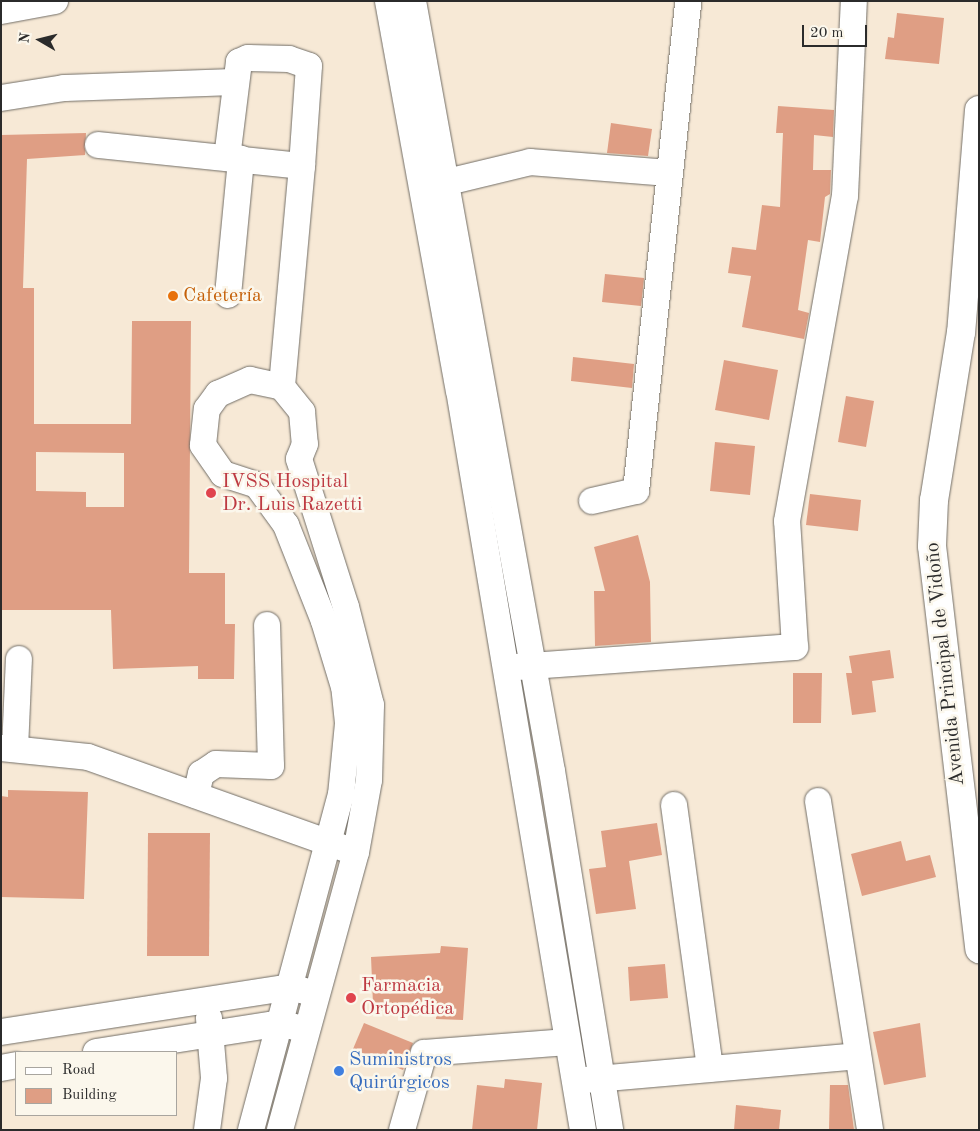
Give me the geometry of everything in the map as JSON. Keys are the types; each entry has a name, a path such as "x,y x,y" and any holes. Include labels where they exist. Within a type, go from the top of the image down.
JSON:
{"main road":[{"name":"Avenida Principal de Vidoño","path":"979,110 961,332 934,500 932,546 979,949"}],"street":[{"path":"1,11 55,1"},
{"path":"388,1 506,669 583,1130"},
{"path":"413,1 448,180 532,663 610,1130"},
{"path":"592,501 636,491 688,1"},
{"path":"506,669 532,663 795,647 786,522 845,196 854,1"},
{"path":"228,295 234,158 234,82 239,62 248,58 289,59 309,66 282,387"},
{"path":"1,98 64,88 234,82"},
{"path":"98,145 302,166"},
{"path":"422,190 448,180 530,162 669,173"},
{"path":"251,1130 291,987 341,795 348,723 344,686 324,621 286,525 257,485 223,474 203,444 207,409 218,394 250,380 282,387 302,412 305,444 298,459 346,608 371,705 369,780 356,852 280,1130"},
{"path":"196,795 201,774 216,764 271,766 267,625"},
{"path":"19,659 8,748 88,757 356,852"},
{"path":"818,801 870,1130"},
{"path":"674,805 710,1069"},
{"path":"1,1032 207,1002 291,987 318,994"},
{"path":"207,1002 214,1089 207,1130"},
{"path":"102,1051 281,1023 308,1030"},
{"path":"402,1130 424,1053 568,1042"},
{"path":"575,1081 858,1056"},
{"path":"1,1068 15,1065"}],"building":[{"path":"897,13 944,18 939,64 885,59 888,37 894,38"},
{"path":"778,106 834,110 833,137 814,135 813,170 831,170 830,194 825,197 820,242 808,240 798,310 809,313 804,339 742,327 751,276 728,273 732,247 756,250 762,205 780,207 783,133 776,133"},
{"path":"611,123 652,129 648,156 607,153"},
{"path":"86,133 85,155 27,159 23,288 34,288 34,424 131,424 132,321 191,321 189,573 225,573 225,624 235,624 234,679 198,679 198,666 113,669 111,610 1,610 1,135","holes":["36,452 124,453 124,507 86,507 86,492 36,491"]},
{"path":"605,274 644,278 641,306 602,302"},
{"path":"573,357 634,364 632,388 571,381"},
{"path":"724,360 778,370 769,420 715,410"},
{"path":"846,396 874,401 866,447 838,442"},
{"path":"715,442 755,446 750,495 710,491"},
{"path":"810,494 861,500 858,531 806,525"},
{"path":"638,535 650,582 651,642 595,646 594,591 605,591 594,547"},
{"path":"890,650 894,678 872,681 876,712 852,715 846,673 852,673 849,656"},
{"path":"793,673 822,673 821,723 793,723"},
{"path":"8,790 88,792 84,899 1,897 1,796 8,797"},
{"path":"657,823 662,855 629,861 636,909 596,914 589,869 606,867 601,831"},
{"path":"148,833 210,833 209,956 147,956"},
{"path":"901,841 906,861 930,855 936,877 862,896 851,854"},
{"path":"441,946 468,948 463,1020 436,1019 437,1001 373,1004 371,957 440,953"},
{"path":"665,964 668,998 630,1001 628,967"},
{"path":"364,1023 413,1043 403,1070 353,1049"},
{"path":"920,1023 926,1077 884,1085 873,1032"},
{"path":"505,1079 542,1083 537,1130 472,1130 477,1085 504,1088"},
{"path":"830,1085 848,1085 854,1130 829,1130"},
{"path":"736,1105 781,1110 779,1130 734,1130"}],"place":[{"name":"Cafetería","path":"173,296"},
{"name":"IVSS Hospital Dr. Luis Razetti","path":"211,493"},
{"name":"Farmacia Ortopédica","path":"351,998"},
{"name":"Suministros Quirúrgicos","path":"339,1071"}]}
